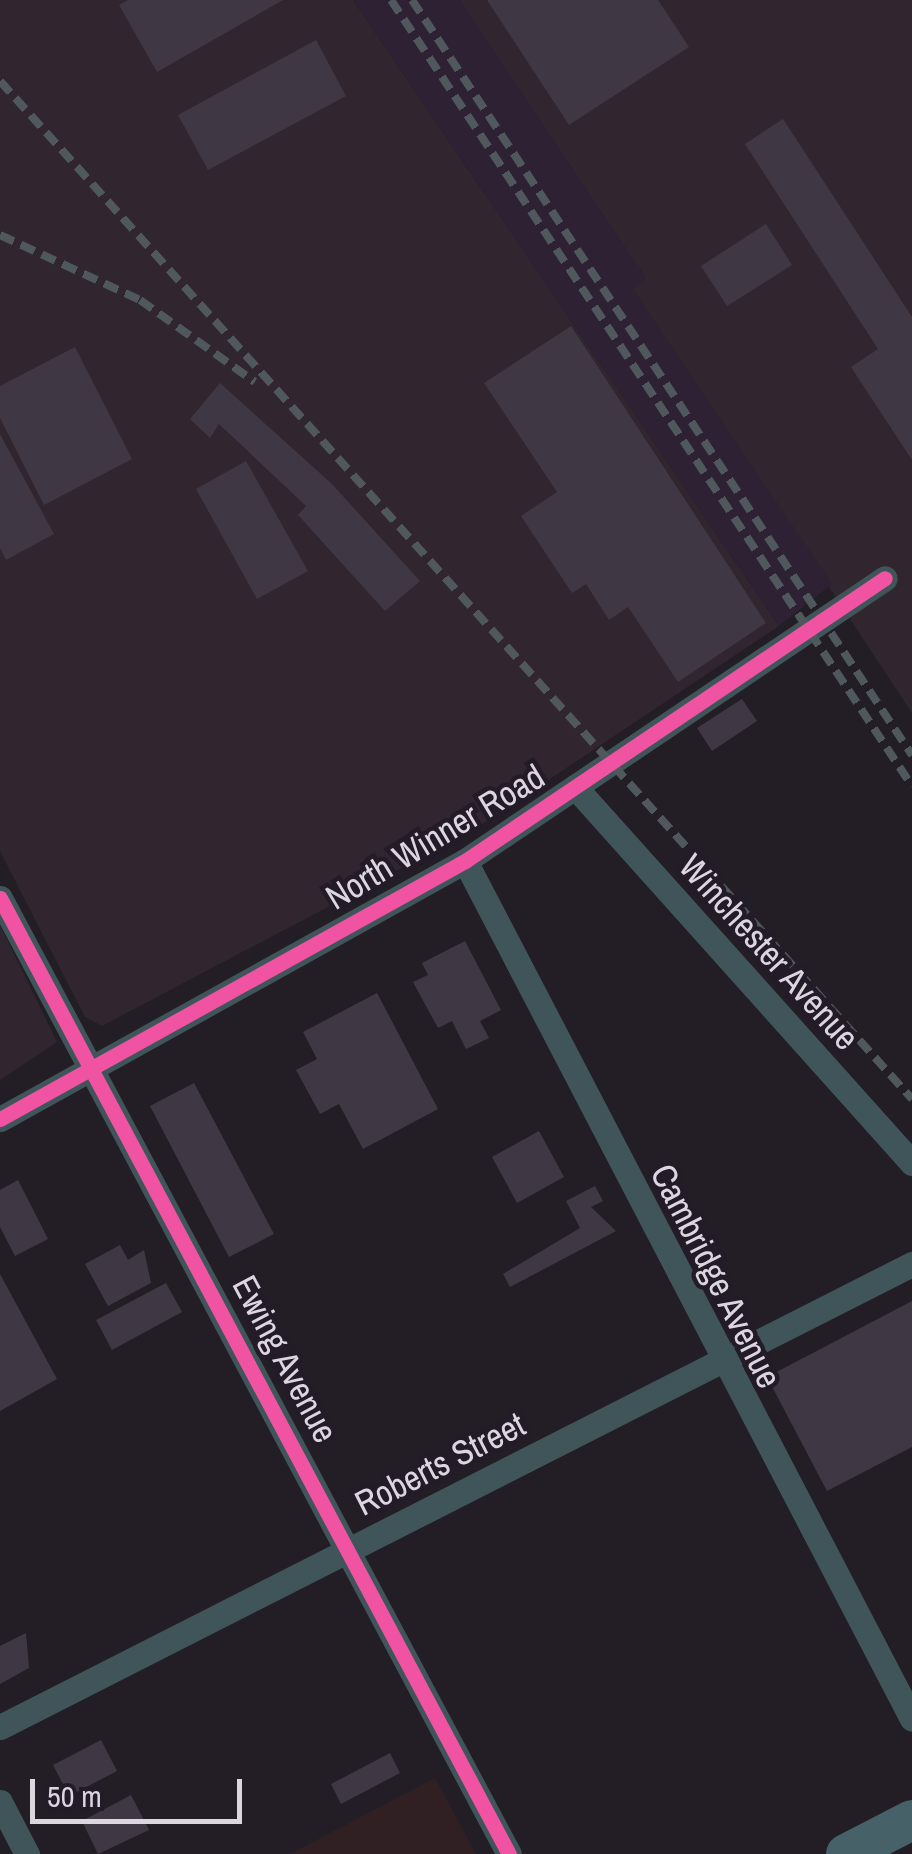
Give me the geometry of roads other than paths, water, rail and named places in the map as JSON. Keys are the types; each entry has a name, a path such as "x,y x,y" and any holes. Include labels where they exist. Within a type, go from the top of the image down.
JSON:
{"main road":[{"path":"846,1854 912,1820"}],"street":[{"name":"North Winner Road","path":"0,1119 465,862 885,578"},
{"name":"Winchester Avenue","path":"575,787 912,1163"},
{"name":"Cambridge Avenue","path":"465,862 720,1363 912,1719"},
{"name":"Ewing Avenue","path":"0,898 353,1548 509,1854"},
{"name":"Roberts Street","path":"0,1727 912,1264"},
{"path":"0,1802 28,1854"}],"railway":[{"path":"391,0 912,786"},
{"path":"412,0 912,755"},
{"path":"0,81 912,1099"},
{"path":"0,235 140,300 255,382"}]}
